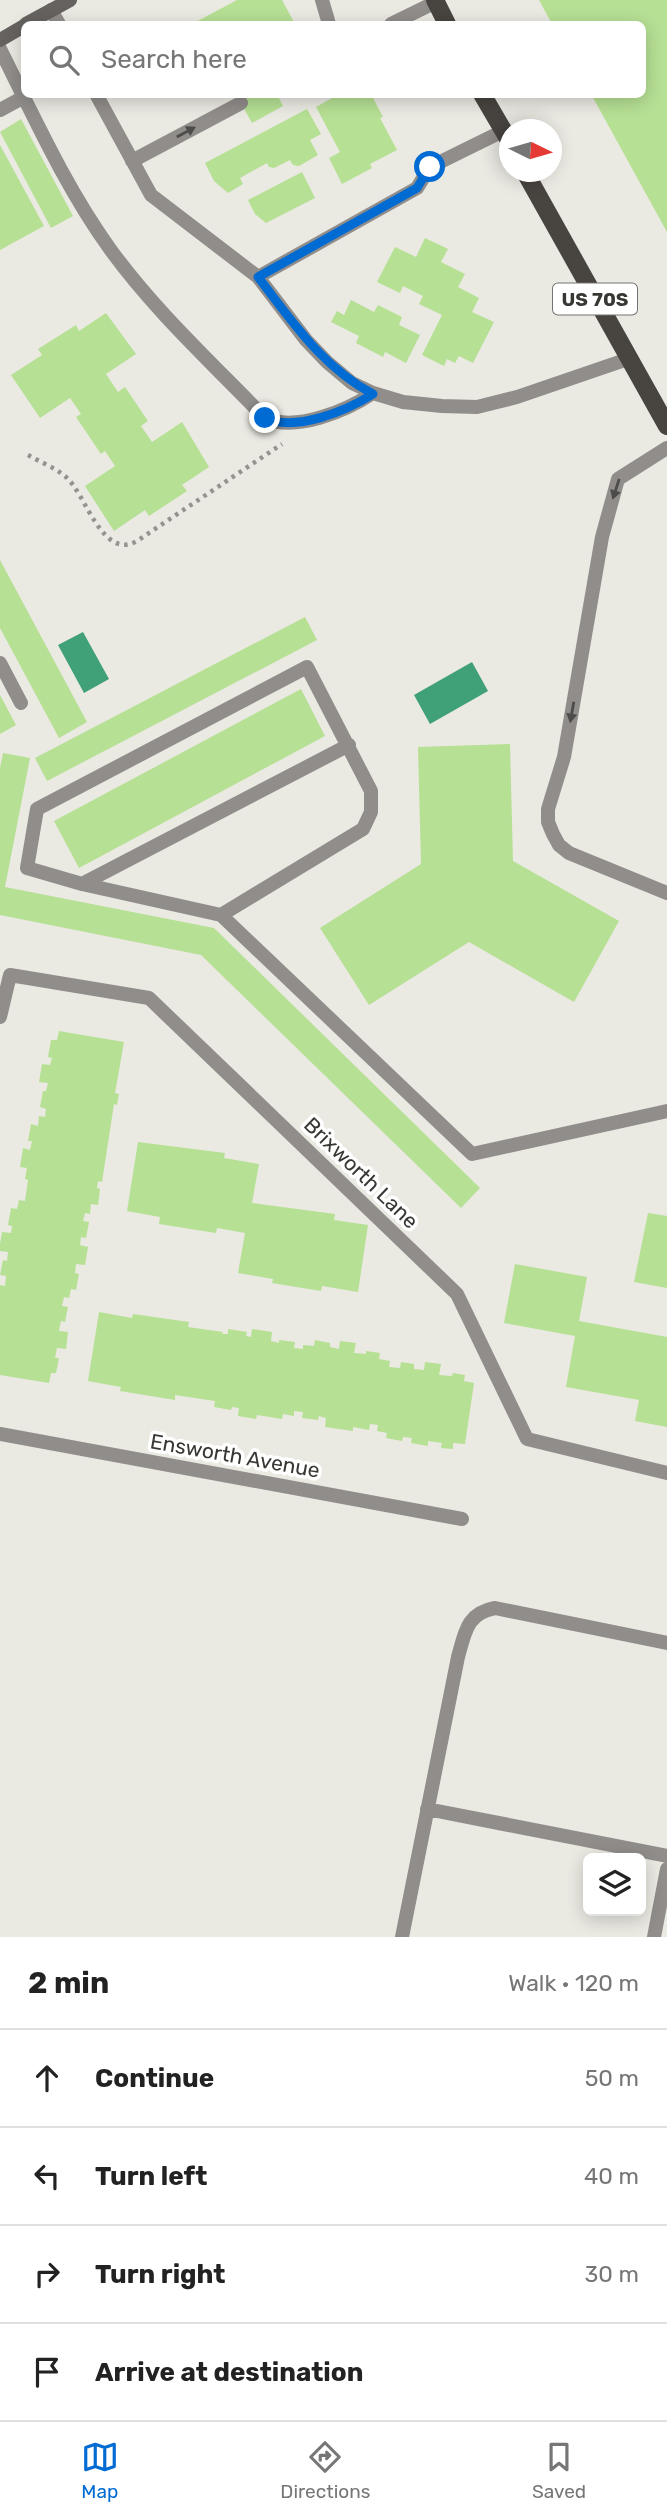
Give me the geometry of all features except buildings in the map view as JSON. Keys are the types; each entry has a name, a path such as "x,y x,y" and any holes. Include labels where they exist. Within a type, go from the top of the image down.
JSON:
{"main road":[{"path":"32,21 70,0"},
{"path":"435,1 445,21"},
{"path":"0,40 21,27"},
{"path":"484,98 499,124"},
{"name":"US 70S","path":"531,182 667,426"}],"street":[{"path":"322,0 328,21"},
{"path":"397,21 435,1"},
{"path":"51,10 57,21"},
{"path":"0,50 21,91"},
{"path":"0,110 22,98"},
{"path":"25,98 82,208 111,251 154,302 265,418 288,423 339,411 373,394"},
{"path":"98,98 150,195 258,277 306,340 327,362 352,383 373,394 403,402 477,407 517,397 628,359"},
{"path":"132,161 241,103"},
{"path":"258,277 417,188 430,167 499,140"},
{"path":"667,448 618,479 602,537 562,764 548,809 548,822 559,845 581,859 667,892"},
{"path":"0,663 21,703"},
{"path":"221,915 363,829 371,812 371,790 307,667 37,808 27,869 221,915 472,1154 667,1111"},
{"path":"82,884 349,745"},
{"name":"Brixworth Lane","path":"0,1017 10,975 149,998 457,1294 527,1439 667,1473"},
{"name":"Ensworth Avenue","path":"0,1434 463,1520"},
{"path":"402,1937 458,1657 470,1622 480,1611 495,1608 667,1643"},
{"path":"427,1810 667,1856"},
{"path":"654,1937 667,1869"}],"path":[{"path":"28,455 67,477 109,539 121,544 131,544 290,438 288,423"}],"shaded area":[{"path":"83,632 109,679 84,693 58,645"},
{"path":"472,662 488,691 430,724 414,695"}],"route":[{"path":"265,418 274,422 292,423 316,418 356,404 373,394 352,383 327,362 306,340 258,277 417,188 430,167"}]}
